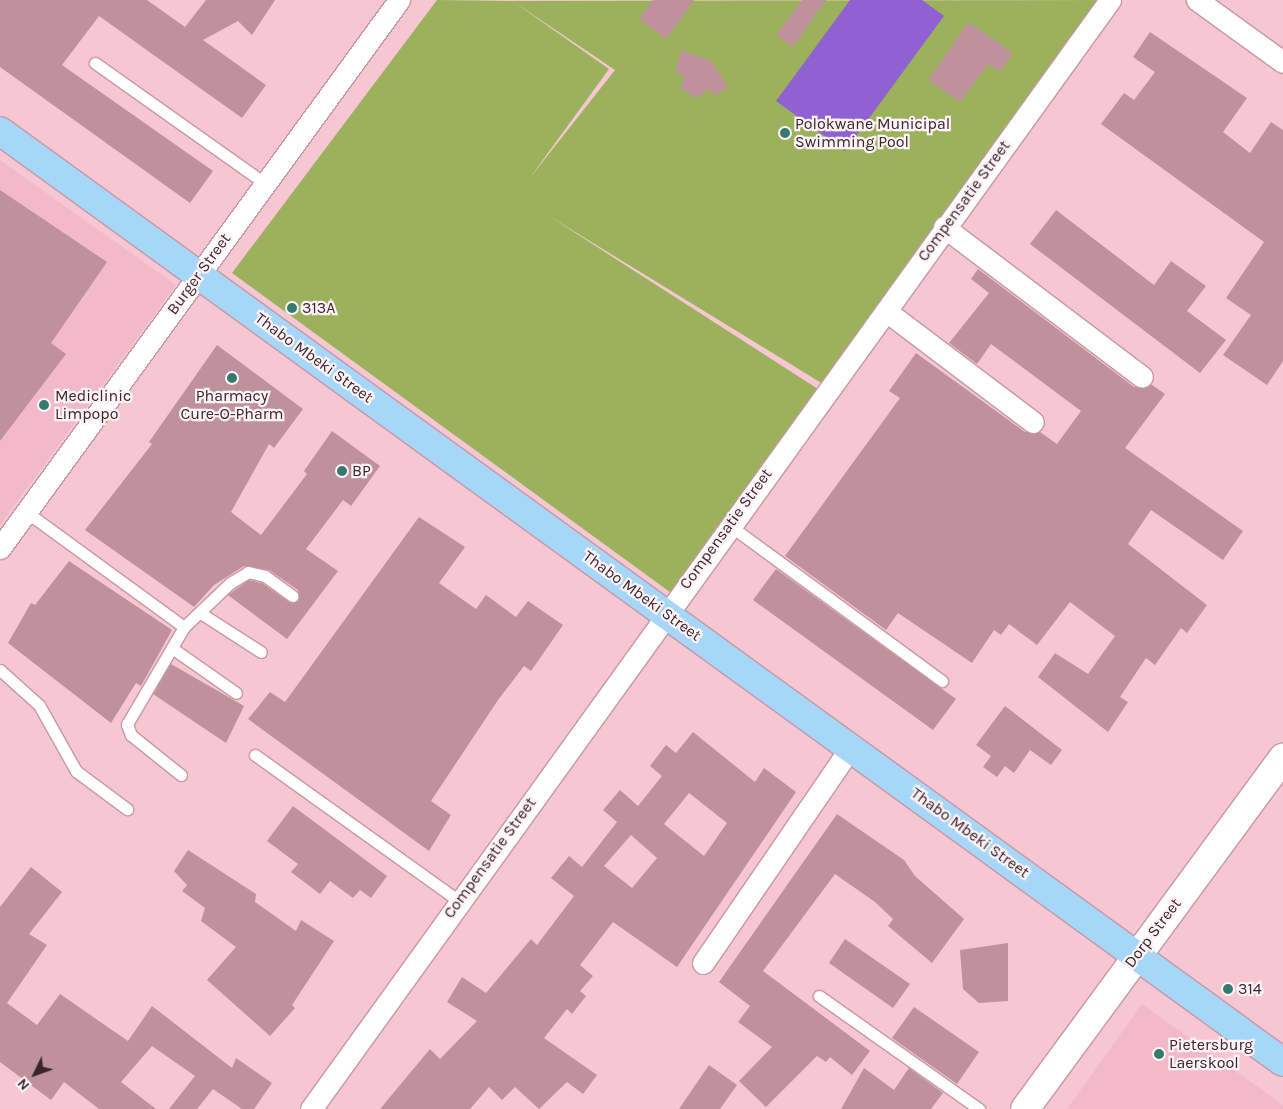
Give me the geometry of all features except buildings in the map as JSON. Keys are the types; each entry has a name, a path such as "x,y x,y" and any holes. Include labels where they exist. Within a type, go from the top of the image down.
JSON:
{"main road":[{"name":"Thabo Mbeki Street","path":"0,131 1137,954 1283,1062"}],"street":[{"name":"Burger Street","path":"0,548 399,0"},
{"name":"Compensatie Street","path":"312,1109 665,612 886,311 944,227 1110,0"},
{"path":"1197,0 1283,62"},
{"path":"944,227 1142,376"},
{"path":"886,311 1033,422"},
{"path":"703,963 851,747"},
{"name":"Dorp Street","path":"1025,1109 1137,954 1283,758"}],"lane":[{"path":"95,63 266,184"},
{"path":"26,511 184,627"},
{"path":"729,525 942,681"},
{"path":"181,775 131,735 126,724 184,627 202,614 230,583 248,572 265,576 294,596"},
{"path":"202,614 261,652"},
{"path":"172,648 236,693"},
{"path":"0,670 39,705 76,771 127,809"},
{"path":"255,755 459,901"},
{"path":"820,996 979,1109"}],"shaded area":[{"path":"850,0 922,0 944,16 845,151 776,101"},
{"name":"Mediclinic Limpopo","path":"0,160 176,285 0,525"},
{"name":"Pietersburg Laerskool","path":"1142,1004 1283,1105 1283,1109 1067,1109"}],"green space":[{"path":"437,0 1098,0 823,384 549,216 821,391 674,595 232,273","holes":["512,1 615,70 529,179 609,69"]}],"place":[{"name":"Polokwane Municipal Swimming Pool","path":"785,133"},
{"name":"313A","path":"292,308"},
{"name":"Pharmacy Cure-O-Pharm","path":"232,378"},
{"name":"Mediclinic Limpopo","path":"44,405"},
{"name":"BP","path":"342,471"},
{"name":"314","path":"1228,989"},
{"name":"Pietersburg Laerskool","path":"1159,1054"}]}
